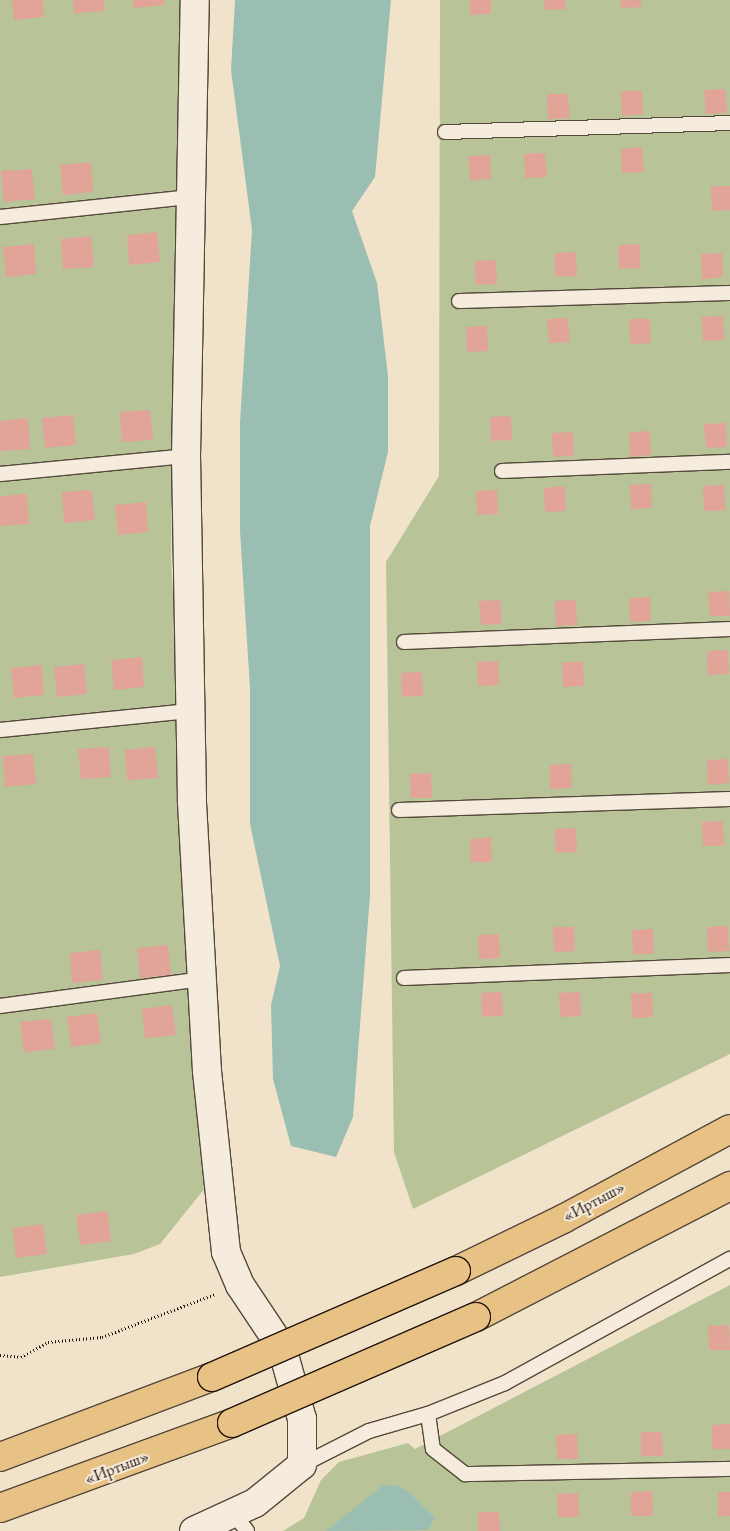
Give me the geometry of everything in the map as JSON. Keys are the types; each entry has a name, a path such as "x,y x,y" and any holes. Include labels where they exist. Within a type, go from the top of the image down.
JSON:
{"highway":[{"name":"«Иртыш»","path":"0,1456 212,1377 456,1270 563,1219 730,1129"},
{"name":"«Иртыш»","path":"0,1508 232,1423 476,1316 730,1186"}],"street":[{"path":"194,1531 240,1522 255,1503 302,1465 302,1418 282,1348 240,1285 226,1252 206,1071 190,711 186,456 189,198 195,0"}],"lane":[{"path":"445,132 730,124"},
{"path":"0,217 189,198"},
{"path":"459,301 730,293"},
{"path":"0,474 186,456"},
{"path":"502,471 730,462"},
{"path":"404,642 730,629"},
{"path":"0,730 190,711"},
{"path":"399,810 730,799"},
{"path":"404,978 730,965"},
{"path":"0,1006 202,980"},
{"path":"302,1465 369,1431 428,1414 505,1383 730,1259"},
{"path":"428,1414 433,1449 464,1474 730,1469"}],"path":[{"path":"0,1355 21,1356 48,1342 102,1337 240,1285"}],"green space":[{"path":"0,0 187,0 177,140 171,557 205,1188 160,1244 134,1254 0,1277"},
{"path":"440,0 730,0 730,1054 413,1209 394,1152 386,562 439,476"},
{"path":"730,1285 730,1531 283,1531 304,1518 321,1480 339,1462 408,1443 415,1449"}],"water":[{"path":"235,0 391,0 375,177 352,211 377,283 388,376 388,452 370,526 370,895 353,1117 336,1157 291,1146 273,1079 271,1005 280,966 250,824 250,688 240,531 240,423 252,230 231,70"},
{"path":"383,1485 399,1486 409,1492 435,1518 428,1530 326,1531"}],"building":[{"path":"12,0 43,0 44,17 14,20"},
{"path":"73,0 104,0 105,11 74,13"},
{"path":"133,0 164,0 164,5 133,8"},
{"path":"470,0 491,0 491,14 470,15"},
{"path":"544,0 565,0 566,9 545,10"},
{"path":"620,0 641,0 641,7 621,8"},
{"path":"725,89 727,113 706,114 704,90"},
{"path":"621,91 642,91 643,114 622,116"},
{"path":"547,94 568,94 570,118 548,119"},
{"path":"642,147 644,172 622,173 621,149"},
{"path":"545,153 547,177 525,178 524,154"},
{"path":"490,155 491,179 470,180 468,156"},
{"path":"91,162 93,192 63,195 60,165"},
{"path":"32,169 35,199 4,202 1,171"},
{"path":"711,186 730,186 730,210 712,211"},
{"path":"157,232 160,262 129,265 127,235"},
{"path":"91,236 94,267 63,269 61,239"},
{"path":"34,244 36,274 6,277 3,247"},
{"path":"639,244 641,268 619,269 618,245"},
{"path":"576,252 577,276 556,277 554,253"},
{"path":"722,253 723,277 702,279 701,254"},
{"path":"496,260 497,284 476,285 475,261"},
{"path":"723,316 724,340 703,341 702,317"},
{"path":"568,318 570,342 549,343 547,319"},
{"path":"629,319 650,319 651,343 630,344"},
{"path":"487,326 488,351 467,352 466,327"},
{"path":"150,410 153,440 122,442 120,412"},
{"path":"73,415 76,445 45,448 42,418"},
{"path":"511,416 512,440 491,441 490,417"},
{"path":"28,418 30,449 0,451 0,421"},
{"path":"726,423 727,447 706,448 704,424"},
{"path":"650,431 651,455 630,457 629,432"},
{"path":"573,432 574,456 553,457 552,433"},
{"path":"651,484 652,508 631,509 630,485"},
{"path":"724,485 725,510 704,511 703,486"},
{"path":"565,486 566,511 545,512 544,488"},
{"path":"92,490 95,520 64,523 62,492"},
{"path":"497,490 498,514 477,515 476,491"},
{"path":"27,494 29,524 0,526 0,496"},
{"path":"146,502 148,532 118,535 115,505"},
{"path":"729,591 730,616 710,616 708,592"},
{"path":"650,597 651,621 630,622 629,598"},
{"path":"500,600 502,624 481,625 479,601"},
{"path":"576,600 577,625 556,626 555,601"},
{"path":"728,650 729,674 708,675 707,651"},
{"path":"142,657 144,687 114,690 111,660"},
{"path":"498,661 499,685 478,686 477,662"},
{"path":"562,662 583,662 584,686 563,687"},
{"path":"84,664 87,694 57,697 54,667"},
{"path":"42,665 44,695 14,698 11,668"},
{"path":"422,672 423,696 402,697 401,673"},
{"path":"109,747 111,777 81,779 78,749"},
{"path":"155,747 158,778 127,780 125,750"},
{"path":"33,754 36,784 5,787 3,756"},
{"path":"728,759 729,783 708,785 707,760"},
{"path":"571,764 572,788 550,789 550,765"},
{"path":"431,773 432,798 411,798 410,774"},
{"path":"723,821 724,846 703,846 702,822"},
{"path":"576,828 577,852 556,853 555,829"},
{"path":"491,837 492,862 471,862 470,839"},
{"path":"728,926 729,951 708,952 707,927"},
{"path":"553,927 574,927 575,951 554,952"},
{"path":"653,929 654,954 633,954 632,930"},
{"path":"499,934 500,958 479,959 478,935"},
{"path":"168,945 171,975 140,978 137,948"},
{"path":"100,950 103,980 72,983 70,953"},
{"path":"502,992 503,1016 482,1017 481,993"},
{"path":"580,992 581,1016 560,1017 559,993"},
{"path":"631,993 652,993 653,1017 632,1018"},
{"path":"172,1005 176,1035 145,1038 142,1009"},
{"path":"97,1013 101,1043 71,1047 67,1017"},
{"path":"51,1019 55,1049 24,1052 20,1022"},
{"path":"107,1211 111,1241 80,1245 76,1215"},
{"path":"43,1224 47,1254 16,1258 13,1228"},
{"path":"729,1325 730,1350 709,1350 708,1326"},
{"path":"730,1424 730,1449 712,1449 712,1425"},
{"path":"641,1432 662,1432 663,1456 641,1456"},
{"path":"577,1434 578,1459 557,1459 556,1435"},
{"path":"652,1491 653,1516 631,1516 631,1492"},
{"path":"718,1492 730,1492 730,1516 718,1517"},
{"path":"578,1493 579,1517 558,1517 557,1494"},
{"path":"478,1512 499,1512 500,1531 478,1531"}]}
